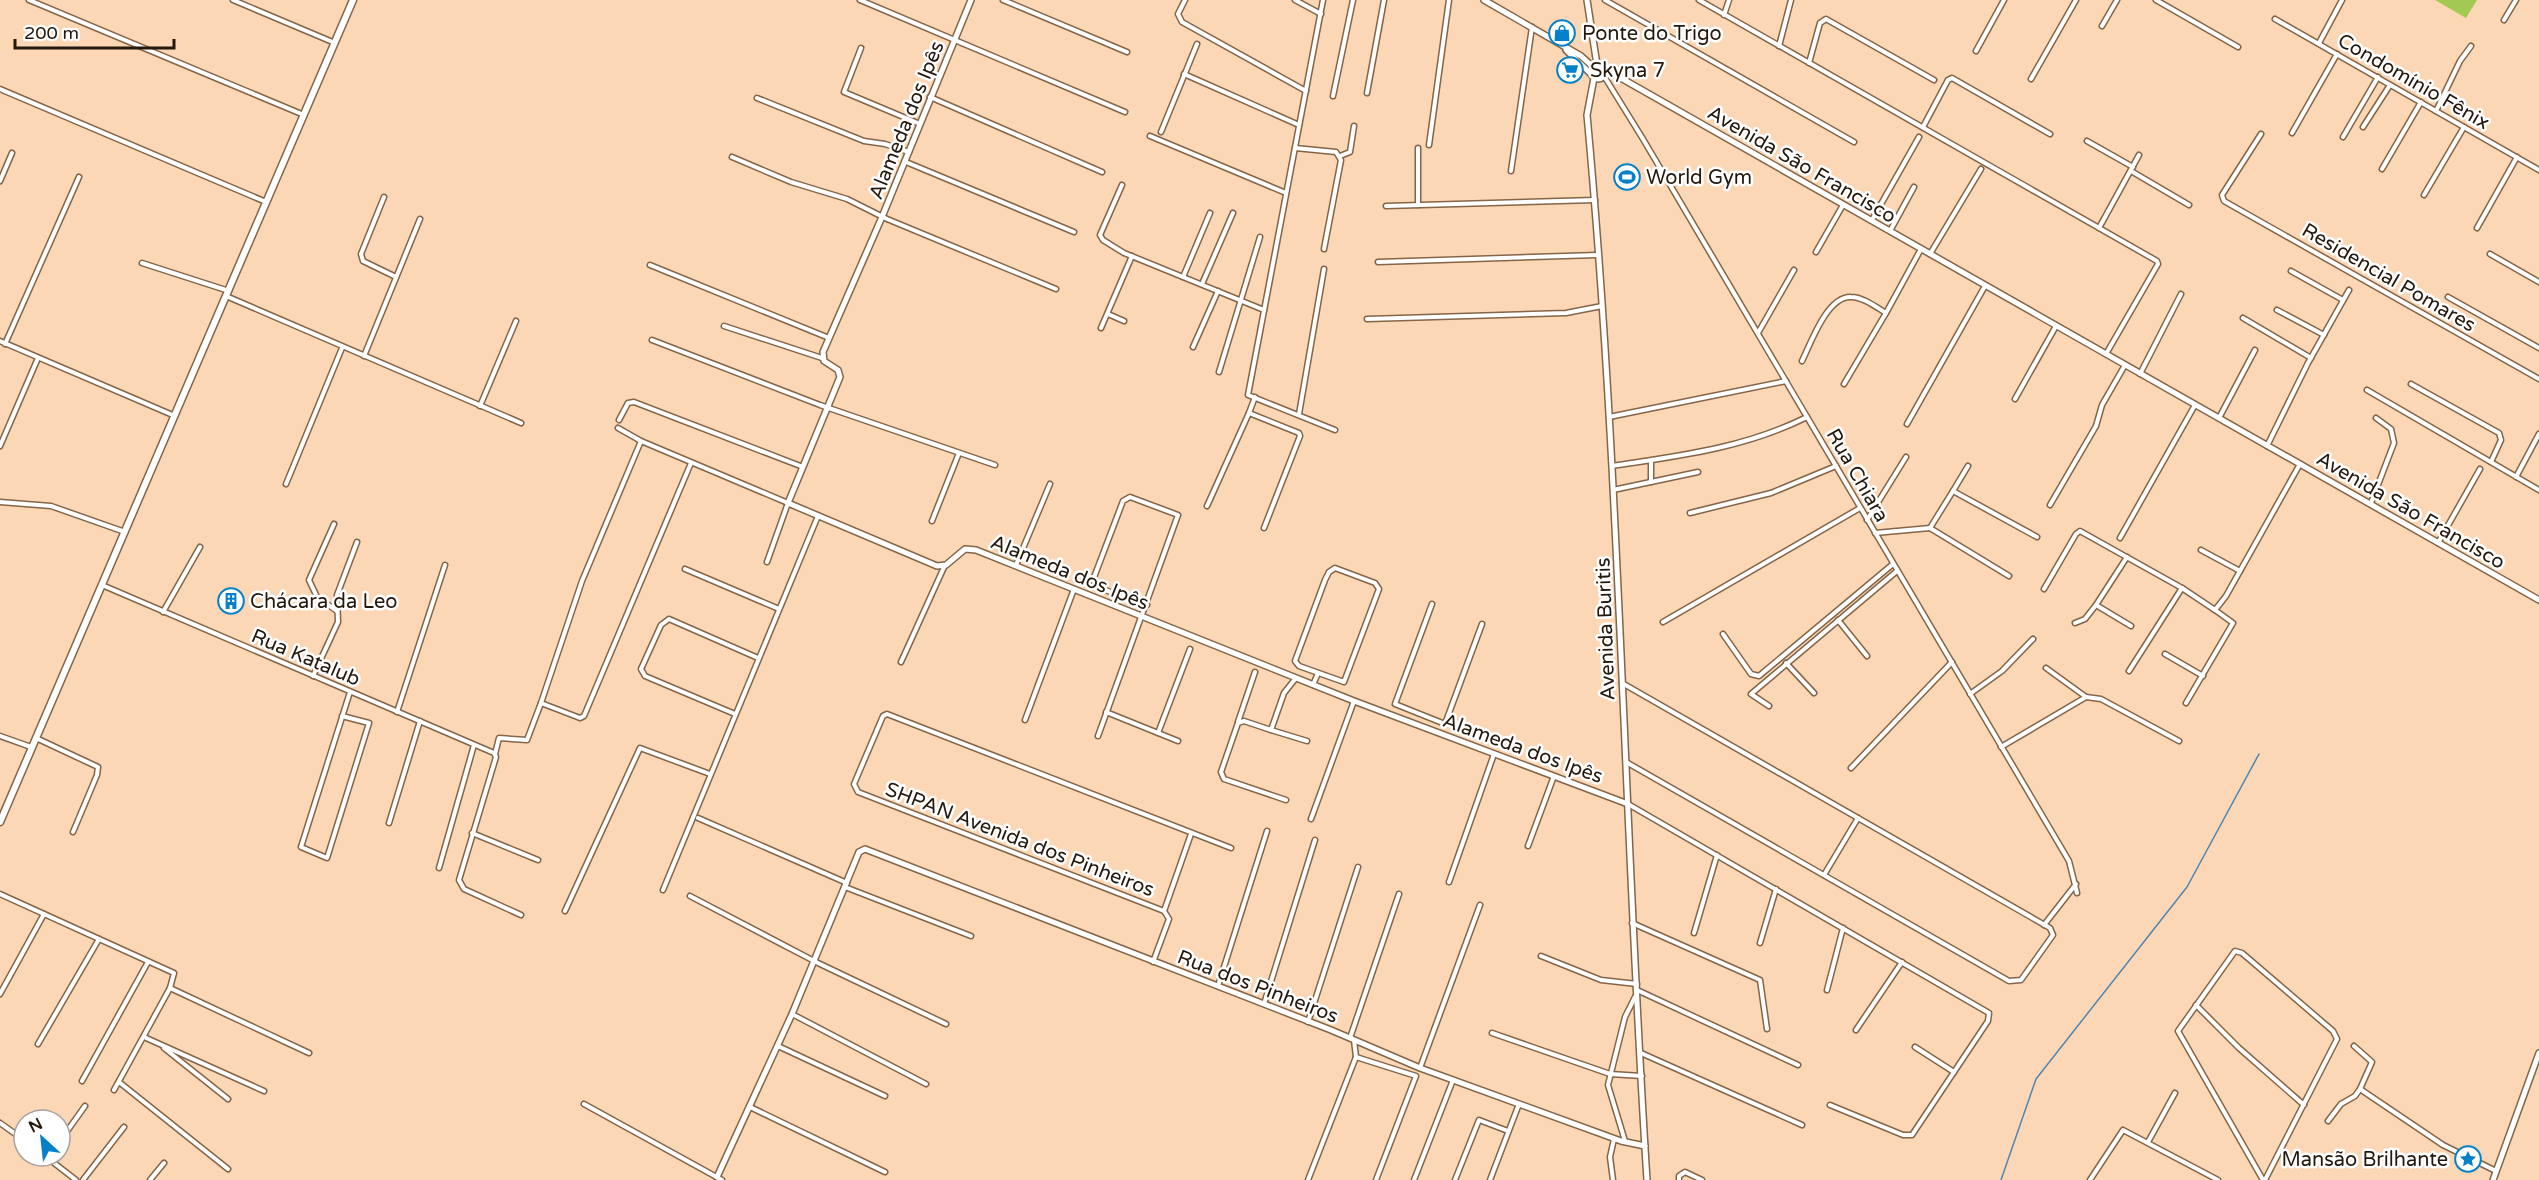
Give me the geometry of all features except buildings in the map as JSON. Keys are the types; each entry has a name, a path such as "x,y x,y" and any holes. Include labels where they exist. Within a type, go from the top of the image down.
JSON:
{"main road":[{"path":"0,822 3,804 36,738 354,0"}],"street":[{"path":"29,0 304,115"},
{"path":"233,0 335,43"},
{"path":"860,0 1125,112"},
{"name":"Alameda dos Ipês","path":"822,358 906,162 930,97 971,0"},
{"path":"1004,0 1127,52"},
{"path":"1185,0 1178,14 1182,22 1306,91"},
{"path":"1295,0 1321,14"},
{"path":"1323,0 1248,395 1335,430"},
{"path":"1333,96 1353,0"},
{"path":"1367,93 1384,0"},
{"path":"1429,145 1449,0"},
{"path":"1484,0 1595,66"},
{"path":"1587,0 1595,66"},
{"path":"1605,0 1854,142"},
{"path":"1699,0 2158,264 2106,354"},
{"path":"1724,15 1729,0"},
{"path":"1779,46 1791,0"},
{"path":"1976,51 2004,0"},
{"path":"2031,79 2076,0"},
{"path":"2102,26 2117,0"},
{"path":"2156,0 2238,47"},
{"path":"2319,44 2342,0"},
{"path":"2504,20 2516,0"},
{"path":"1809,63 1820,22 1826,19 1934,80"},
{"name":"Condomínio Fênix","path":"2275,19 2539,170"},
{"path":"1510,171 1532,27"},
{"path":"1161,132 1197,44"},
{"path":"1563,46 1592,76 1604,76 1605,69"},
{"path":"2436,111 2460,61 2471,46"},
{"path":"861,48 844,92 920,124"},
{"path":"2292,133 2337,54"},
{"name":"Avenida São Francisco","path":"1595,66 1605,69 2539,600"},
{"name":"Avenida Buritis","path":"1595,66 1587,115 1595,200 1618,556 1632,923 1647,1180"},
{"path":"1184,74 1299,125"},
{"name":"Rua Chiara","path":"1604,76 2069,861 2077,893"},
{"path":"2343,137 2378,77"},
{"path":"1923,128 1952,78 2050,134"},
{"path":"2363,127 2390,85"},
{"path":"0,89 266,202"},
{"path":"930,97 1102,172"},
{"path":"757,98 864,141 885,144 909,152"},
{"path":"2382,169 2421,102"},
{"path":"1340,156 1350,152 1354,126"},
{"path":"2424,195 2464,127"},
{"name":"Residencial Pomares","path":"2260,134 2222,195 2224,201 2539,379"},
{"path":"1150,136 1286,193"},
{"path":"1872,221 1919,137"},
{"path":"2086,141 2189,205"},
{"path":"1295,148 1336,152 1340,156"},
{"path":"1418,148 1418,205"},
{"path":"0,181 12,153"},
{"path":"2099,228 2139,155"},
{"path":"1324,249 1340,156"},
{"path":"732,157 791,182 847,199 882,217 1056,289"},
{"path":"2477,228 2517,157"},
{"path":"906,162 1074,232"},
{"path":"1930,254 1981,169"},
{"path":"5,344 79,177"},
{"path":"1122,185 1101,238 1132,256 1264,310"},
{"path":"1890,231 1914,187"},
{"path":"384,197 361,258 396,277"},
{"path":"1386,206 1595,200"},
{"path":"1816,252 1843,205"},
{"path":"1183,277 1210,213"},
{"path":"1202,284 1233,213"},
{"path":"364,356 420,219"},
{"path":"1219,372 1260,237"},
{"path":"1844,384 1921,249"},
{"path":"2490,254 2539,282"},
{"path":"1378,262 1597,255"},
{"path":"1101,328 1132,256"},
{"path":"142,263 228,294 342,348 521,423"},
{"path":"650,266 829,338"},
{"path":"1299,414 1324,269"},
{"path":"1758,333 1794,270"},
{"path":"2291,271 2343,300"},
{"path":"1908,424 1985,286"},
{"path":"2267,446 2311,358 2349,290"},
{"path":"1193,347 1218,291"},
{"path":"2140,374 2181,294"},
{"path":"1802,361 1831,305 1841,299 1850,297 1860,299 1886,313"},
{"path":"2448,297 2539,348"},
{"path":"1367,319 1566,313 1602,306"},
{"path":"2277,310 2324,335"},
{"path":"1108,314 1124,321"},
{"path":"2243,318 2311,358"},
{"path":"480,406 516,321"},
{"path":"724,326 822,358 841,375 788,503 767,562"},
{"path":"2015,399 2056,326"},
{"path":"652,340 828,407 995,465"},
{"path":"0,341 175,416"},
{"path":"286,484 342,348"},
{"path":"2218,418 2255,350"},
{"path":"0,446 38,358"},
{"path":"2050,505 2096,426 2102,405 2125,365"},
{"path":"1608,417 1786,381"},
{"path":"2411,384 2499,433 2501,440 2491,462"},
{"path":"2367,390 2539,490"},
{"path":"1207,506 1255,397"},
{"path":"619,420 628,403 634,402 803,467"},
{"path":"2120,537 2194,405"},
{"path":"1249,412 1299,433 1300,436 1264,528"},
{"path":"1611,466 1651,462 1750,442 1807,417"},
{"path":"2371,504 2394,443 2391,429 2376,418"},
{"path":"618,428 691,463 932,565 946,565 901,662"},
{"path":"2516,477 2539,434"},
{"path":"521,915 460,885 460,874 499,738 527,740 582,581 641,441"},
{"path":"932,521 959,453"},
{"path":"1867,520 1906,457"},
{"path":"1651,462 1651,482"},
{"path":"541,703 579,718 584,716 691,463"},
{"name":"Avenida São Francisco","path":"2215,610 2240,571 2300,464"},
{"path":"1690,513 1771,493 1836,466"},
{"path":"1930,528 1968,466"},
{"path":"2438,543 2480,469"},
{"path":"1612,490 1698,471"},
{"path":"1016,565 1050,484"},
{"path":"1953,491 2037,537"},
{"path":"1098,736 1143,617 1178,515 1130,497 1123,501 1093,580 1096,587 1147,605"},
{"path":"0,501 51,506 125,532"},
{"path":"1663,622 1860,508"},
{"path":"663,890 818,516"},
{"path":"334,524 309,580 317,597 338,611"},
{"path":"1875,533 1930,528 2009,576"},
{"path":"2044,589 2076,534 2080,531 2182,588 2233,623 2186,704"},
{"path":"313,676 338,622 338,595 357,542"},
{"path":"163,612 200,547"},
{"name":"Alameda dos Ipês","path":"946,565 968,548 1418,725 1493,757 1554,776 1628,804"},
{"path":"2201,550 2240,571"},
{"path":"2075,623 2085,619 2127,557"},
{"path":"1724,634 1751,674 1759,676 1893,564"},
{"path":"397,712 445,565"},
{"path":"1335,568 1375,583 1378,589 1347,681 1318,673 1296,665 1295,661 1329,572 1335,568"},
{"path":"685,569 779,609"},
{"path":"1769,706 1751,694 1897,571"},
{"name":"Rua Katalub","path":"102,585 420,721 495,756"},
{"path":"2129,671 2182,588"},
{"path":"1025,720 1074,589"},
{"path":"1432,604 1395,704 1419,714 1445,724 1482,624"},
{"path":"2096,605 2131,626"},
{"path":"735,714 645,676 641,669 661,625 669,619 759,658"},
{"path":"1838,620 1868,656"},
{"path":"1970,694 2002,671 2033,639"},
{"path":"1158,733 1190,649"},
{"path":"2165,654 2203,676"},
{"path":"1851,768 1952,662"},
{"path":"1786,663 1814,693"},
{"path":"2046,668 2086,697 2101,699 2179,741"},
{"path":"1255,672 1221,776 1286,800"},
{"path":"1313,685 1318,673"},
{"path":"1271,730 1284,693 1296,678"},
{"path":"1622,683 2044,925 2052,931 2053,937 2021,980 2013,982 1626,762"},
{"path":"342,716 369,723 327,858 302,847 342,716 350,692"},
{"path":"2001,747 2086,697"},
{"path":"1311,819 1354,701"},
{"path":"1106,712 1178,741"},
{"path":"1418,725 1419,714"},
{"name":"SHPAN Avenida dos Pinheiros","path":"884,715 891,715 1191,834 1164,911 856,791 854,784 884,715"},
{"path":"389,823 420,721"},
{"path":"1238,723 1244,721 1307,741"},
{"path":"0,736 31,747"},
{"path":"36,738 96,765 99,769 73,832"},
{"path":"439,868 474,745"},
{"path":"565,911 640,748 710,774"},
{"path":"1449,882 1493,757"},
{"path":"1528,846 1554,776"},
{"path":"1628,804 1990,1015 1912,1135 1908,1137 1830,1105"},
{"path":"698,818 846,885 970,936"},
{"path":"1824,875 1858,818"},
{"path":"1218,986 1268,831"},
{"path":"472,833 538,860"},
{"path":"1191,834 1231,848"},
{"path":"1264,1004 1315,840"},
{"name":"Rua dos Pinheiros","path":"846,885 862,850 868,849 1264,1004 1420,1068 1625,1142 1645,1146"},
{"path":"1694,933 1717,855"},
{"path":"1308,1022 1358,867"},
{"path":"2044,925 2076,884"},
{"path":"584,1104 719,1179 846,885"},
{"path":"1760,943 1776,889"},
{"path":"0,894 174,973 170,988 114,1090"},
{"path":"1308,1180 1356,1057 1352,1039 1399,894"},
{"path":"690,896 813,960 946,1024"},
{"path":"1420,1068 1480,905"},
{"path":"1153,962 1168,919 1164,911"},
{"path":"0,994 44,914"},
{"path":"1632,923 1760,980 1767,1029"},
{"path":"1827,990 1843,928"},
{"path":"38,1044 99,939"},
{"path":"2238,951 2333,1031 2337,1039 2264,1180 2180,1035 2179,1029 2229,957 2238,951"},
{"path":"1541,956 1601,980 1637,989 1798,1065"},
{"path":"82,1081 148,962"},
{"path":"1856,1030 1902,962"},
{"path":"170,988 309,1053"},
{"path":"1625,1142 1608,1085 1625,1017 1637,989"},
{"path":"2196,1005 2230,1040 2304,1105"},
{"path":"792,1014 926,1084"},
{"path":"1492,1033 1610,1074 1642,1076"},
{"path":"144,1037 264,1091"},
{"path":"159,1043 228,1099"},
{"path":"778,1046 885,1096"},
{"path":"2328,1121 2342,1104 2355,1096 2372,1062 2354,1046"},
{"path":"1915,1047 1954,1072"},
{"path":"1641,1053 1802,1125"},
{"path":"2493,1180 2539,1053"},
{"path":"1356,1057 1416,1076 1376,1180"},
{"path":"1414,1180 1452,1080"},
{"path":"119,1082 228,1169"},
{"path":"2360,1089 2443,1145 2477,1164 2496,1171"},
{"path":"2148,1142 2175,1093"},
{"path":"1490,1180 1519,1104"},
{"path":"72,1125 85,1106"},
{"path":"750,1107 885,1172"},
{"path":"1455,1180 1479,1120 1508,1131"},
{"path":"83,1180 124,1127"},
{"path":"2090,1180 2118,1133 2126,1130 2218,1180"},
{"path":"1613,1180 1610,1157 1614,1138"},
{"path":"150,1180 164,1163"},
{"path":"61,1168 76,1180"},
{"path":"1678,1180 1678,1176 1685,1172 1702,1180"}],"green space":[{"path":"2435,0 2477,0 2466,18"}],"waterway":[{"path":"2001,1180 2036,1079 2187,887 2259,754"}],"place":[{"name":"Ponte do Trigo","path":"1562,33"},
{"name":"Skyna 7","path":"1570,70"},
{"name":"World Gym","path":"1627,177"},
{"name":"Chácara da Leo","path":"231,601"},
{"name":"Mansão Brilhante","path":"2468,1159"}]}
